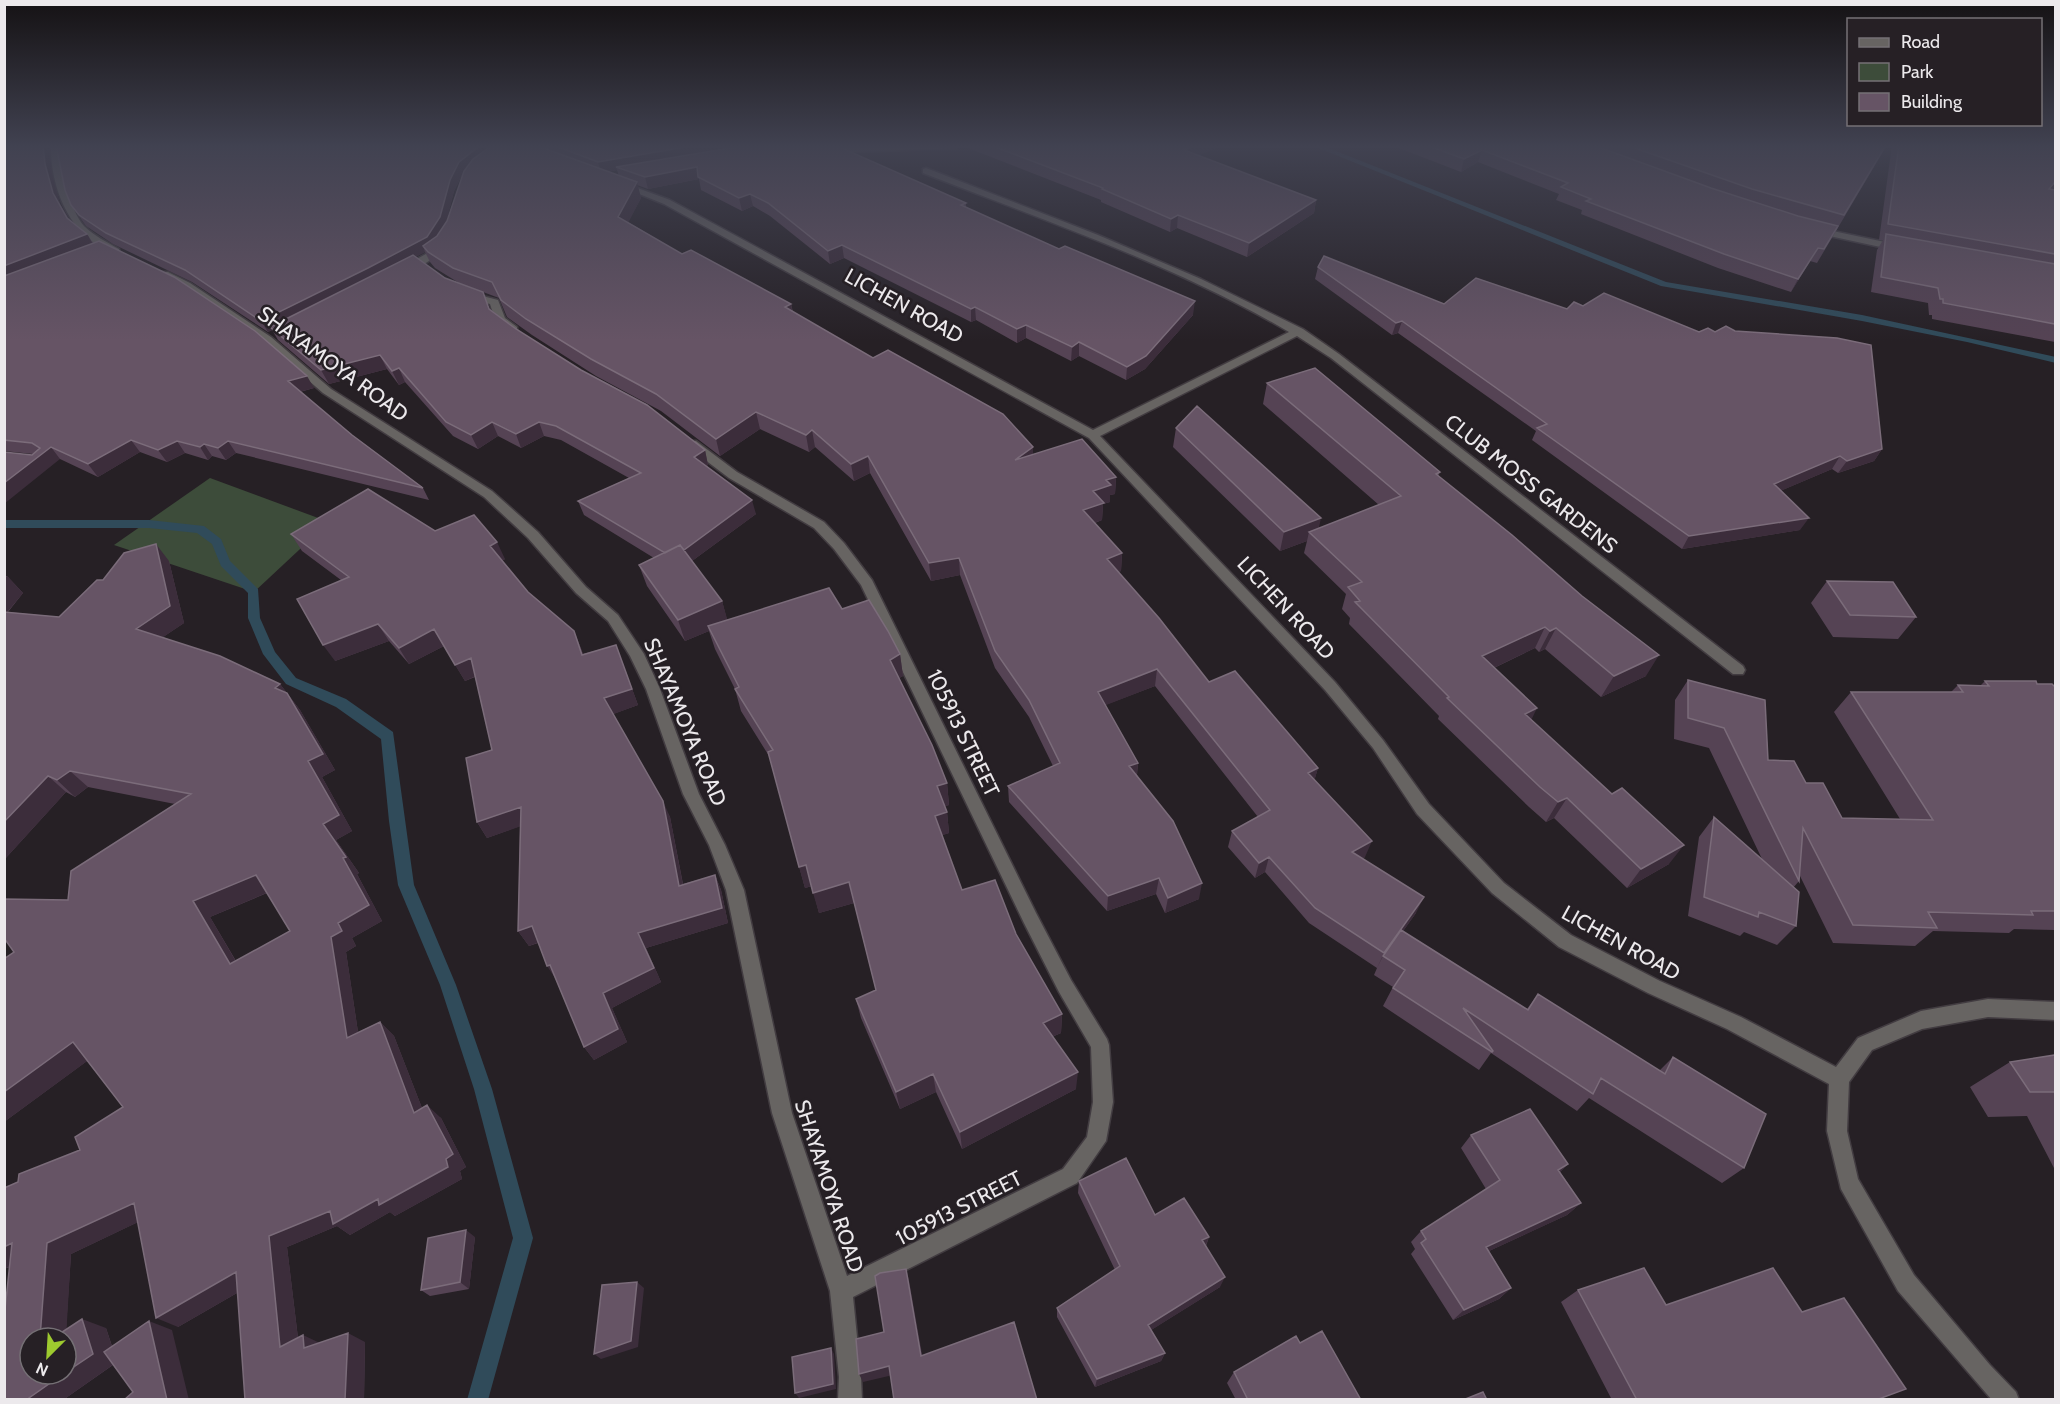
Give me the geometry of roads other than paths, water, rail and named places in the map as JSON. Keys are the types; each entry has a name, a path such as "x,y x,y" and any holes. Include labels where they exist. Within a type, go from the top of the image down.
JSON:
{"street":[{"path":"70,211 82,230 102,248 129,257"},
{"name":"LICHEN ROAD","path":"683,211 1093,435 1330,686 1378,744 1423,809 1498,888 1565,941 1654,987 1734,1023 1839,1079"},
{"name":"CLUB MOSS GARDENS","path":"1028,211 1181,274 1299,331 1350,368 1738,670"},
{"path":"1806,228 1907,249"},
{"path":"390,278 436,252 447,240"},
{"path":"421,262 433,274"},
{"name":"SHAYAMOYA ROAD","path":"150,267 186,285 271,337 327,391 488,494 533,535 581,590 613,618 637,654 653,689 691,794 717,845 735,890 782,1113 841,1291 850,1377 850,1400"},
{"path":"456,289 464,294 494,302 500,319 527,339"},
{"path":"1093,435 1299,331"},
{"name":"105913 STREET","path":"678,432 733,475 819,525 839,546 867,583 1030,918 1065,986 1100,1045 1103,1102 1096,1141 1070,1176 841,1291"},
{"path":"2008,1400 1982,1373 1906,1283 1848,1182 1837,1131 1839,1079 1864,1044 1921,1020 1988,1008 2055,1011"}],"waterway":[{"path":"1480,211 1664,284 1862,318 2056,360"},
{"path":"4,524 149,524 200,529 217,542 225,563 254,592 254,618 269,654 291,681 341,703 388,736 396,821 406,885 448,985 483,1089 523,1238 477,1400"}]}
